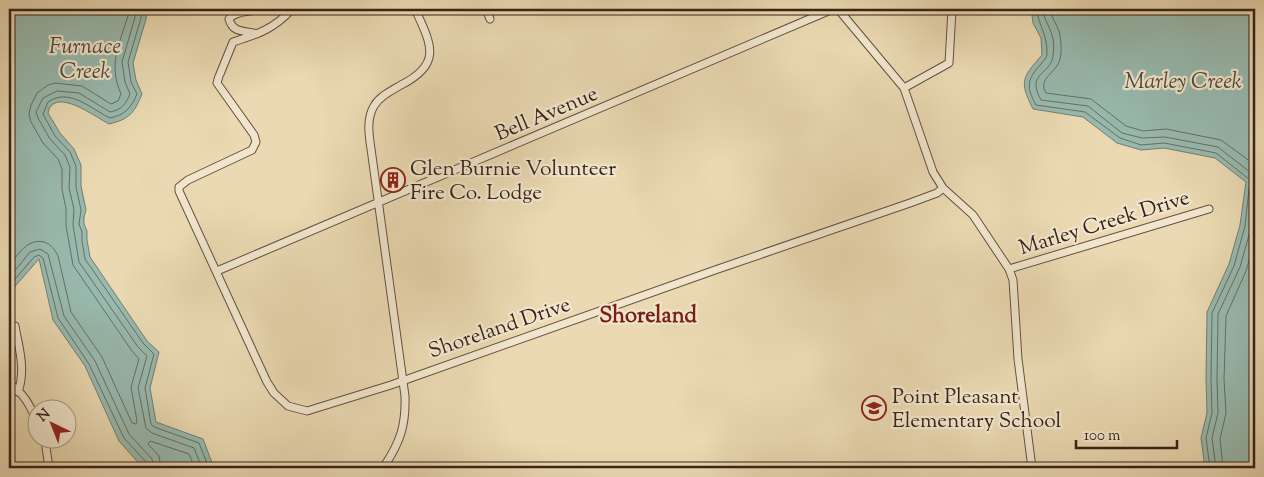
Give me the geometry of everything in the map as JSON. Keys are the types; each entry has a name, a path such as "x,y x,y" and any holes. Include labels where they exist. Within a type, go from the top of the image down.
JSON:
{"street":[{"path":"280,9 245,12 232,15 229,20 233,28 239,32 257,34 268,30 283,19 292,9"},
{"path":"384,468 396,448 404,424 406,404 369,134 370,117 373,107 386,93 418,76 428,63 430,46 415,9"},
{"path":"486,9 490,19"},
{"name":"Bell Avenue","path":"217,272 833,9"},
{"path":"838,9 904,88 934,172 943,188 973,215 1009,269 1013,280 1018,359 1032,468"},
{"path":"904,88 949,63 952,9"},
{"name":"Shoreland Drive","path":"257,34 233,42 217,83 254,136 256,142 252,150 188,180 179,187 179,191 267,382 274,393 288,406 308,411 902,206 943,188"},
{"name":"Marley Creek Drive","path":"1009,269 1209,209"},
{"path":"15,326 23,371 18,392"},
{"path":"9,384 28,403"},
{"path":"47,450 50,468"}],"water":[{"name":"Furnace Creek","path":"9,9 147,9 146,19 133,63 136,80 142,94 134,111 122,120 109,124 80,108 63,102 51,106 48,113 60,133 74,149 81,165 81,186 86,210 84,224 87,231 90,257 147,341 159,352 150,388 156,422 203,439 214,468 143,468 119,441 85,366 53,320 39,259 9,293"},
{"name":"Marley Creek","path":"1031,9 1255,9 1255,468 1205,468 1201,438 1207,413 1207,312 1229,264 1240,225 1246,182 1215,158 1164,148 1141,150 1117,143 1083,117 1033,109 1024,86 1025,80 1030,69 1042,55 1041,38 1033,23"}],"place":[{"name":"Glen Burnie Volunteer Fire Co. Lodge","path":"393,180"},
{"name":"Point Pleasant Elementary School","path":"874,408"}],"district":[{"name":"Shoreland","path":"648,314"}]}
